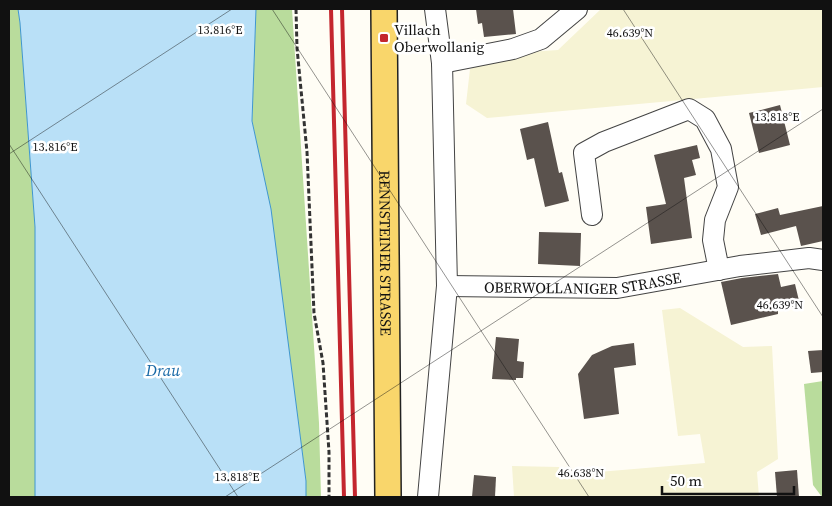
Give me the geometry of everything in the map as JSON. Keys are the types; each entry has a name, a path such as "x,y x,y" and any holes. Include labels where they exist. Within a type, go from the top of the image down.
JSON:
{"main road":[{"name":"RENNSTEINER STRASSE","path":"384,9 388,497"}],"street":[{"path":"428,497 447,286 442,63 435,9"},
{"path":"442,63 513,49 541,39 577,9"},
{"path":"592,214 584,153 604,142 689,109 705,119 720,149 728,188 715,220 713,240 719,270"},
{"name":"OBERWOLLANIGER STRASSE","path":"447,286 617,288 740,266 809,258 823,260"}],"path":[{"path":"296,9 297,48 307,152 314,313 323,362 329,452 329,497"}],"shaded area":[{"path":"601,9 823,9 823,87 487,118 466,104 470,69 513,53 558,50"},
{"path":"680,308 743,347 772,346 778,459 757,472 759,497 514,497 512,466 559,467 563,475 705,463 700,434 678,436 662,310"}],"green space":[{"path":"9,9 18,9 20,23 35,227 35,497 9,497"},
{"path":"256,9 292,9 319,423 321,497 306,497 306,481 270,209 252,121"},
{"path":"823,381 822,497 813,485 804,384"}],"water":[{"name":"Drau","path":"18,9 256,9 252,121 271,209 306,481 306,497 35,497 35,227"}],"building":[{"path":"476,9 513,9 516,34 484,37 482,23 478,24"},
{"path":"780,105 790,145 759,153 749,113"},
{"path":"548,122 559,173 562,172 569,201 545,207 534,158 527,160 520,129"},
{"path":"697,145 700,158 692,160 696,175 684,178 692,238 651,244 646,207 666,204 654,155"},
{"path":"823,206 823,241 801,246 796,226 761,235 755,214 778,208 780,215"},
{"path":"539,232 581,233 580,266 538,264"},
{"path":"778,274 781,287 795,284 800,305 778,310 778,314 731,325 721,282"},
{"path":"496,337 519,339 517,361 524,362 523,378 516,378 516,380 492,379"},
{"path":"634,343 636,365 614,368 619,414 584,419 578,374 592,355 612,346"},
{"path":"823,350 823,372 811,373 808,351"},
{"path":"797,470 799,497 777,497 775,472"},
{"path":"474,475 496,477 495,497 472,497"}],"railway":[{"path":"331,9 344,497"},
{"path":"342,9 355,497"}],"place":[{"name":"Villach Oberwollanig","path":"384,38"}]}
